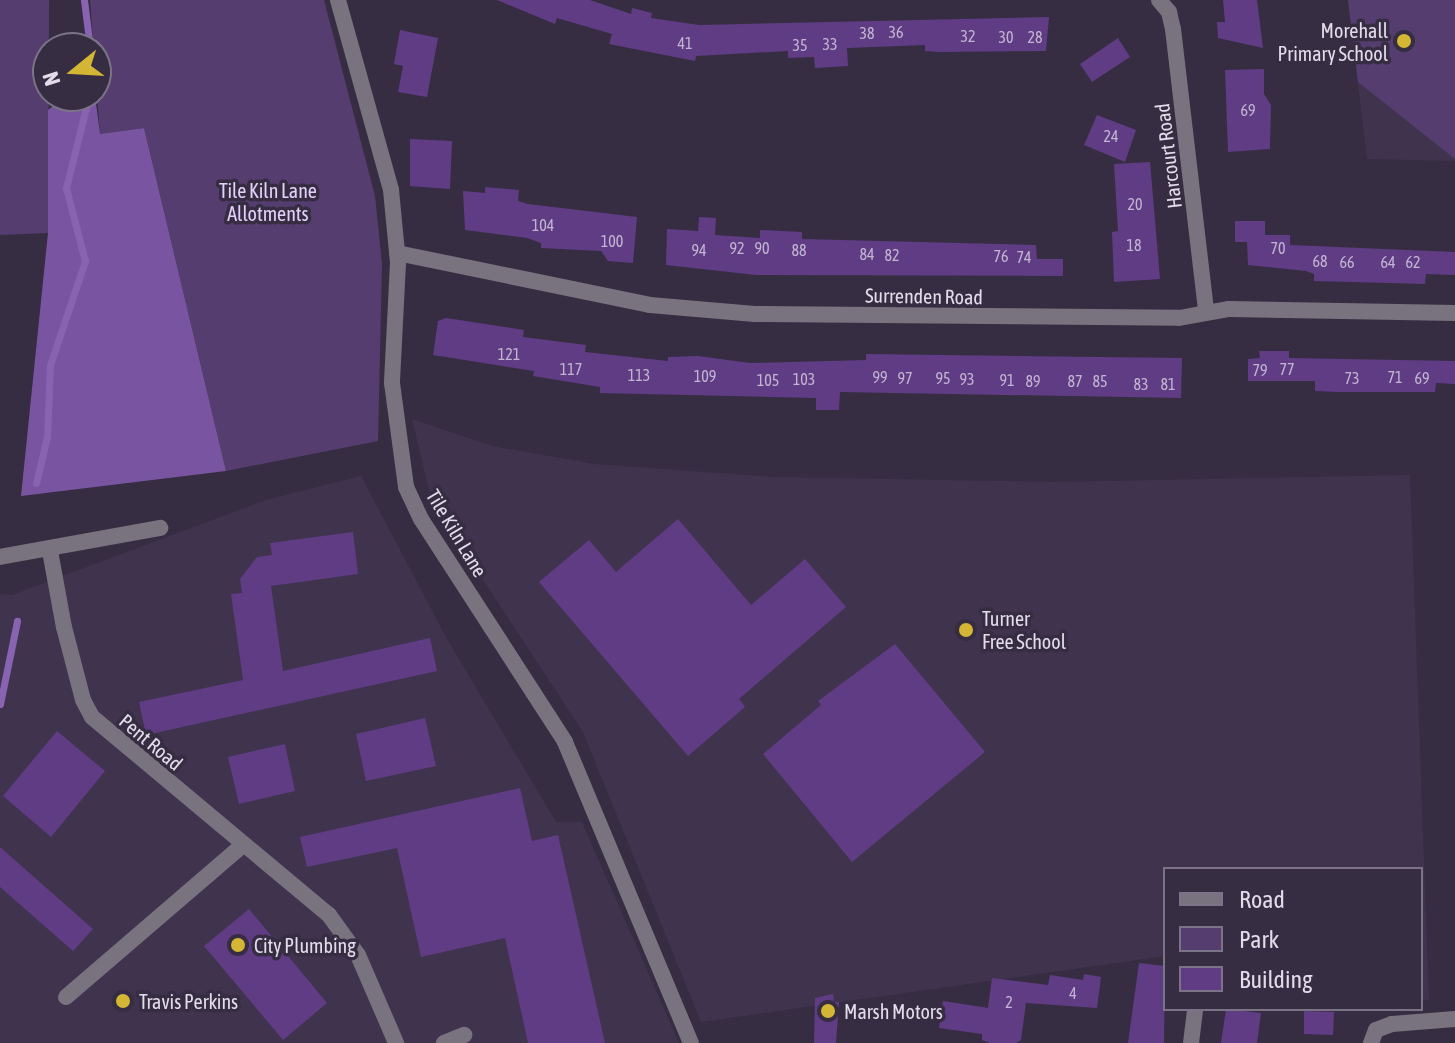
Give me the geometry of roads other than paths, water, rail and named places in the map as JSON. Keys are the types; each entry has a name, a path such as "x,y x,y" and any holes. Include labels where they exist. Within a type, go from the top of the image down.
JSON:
{"street":[{"name":"Tile Kiln Lane","path":"338,0 391,190 397,253 392,383 406,487 421,519 565,742 691,1043"},
{"name":"Harcourt Road","path":"1159,0 1173,29 1206,311"},
{"name":"Surrenden Road","path":"397,253 527,284 650,305 755,314 1179,318 1206,311 1455,313"},
{"path":"0,557 50,551 160,528"},
{"name":"Pent Road","path":"50,551 64,627 83,700 92,717 345,933 368,974 396,1043"},
{"path":"66,997 243,845"},
{"path":"1191,1043 1195,1011"},
{"path":"1374,1036 1455,1019"},
{"path":"444,1043 464,1035"}],"waterway":[{"path":"84,0 88,32"},
{"path":"36,483 47,437 50,365 85,261 66,188 85,112"},
{"path":"0,704 17,621"}],"place":[{"name":"Morehall Primary School","path":"1404,41"},
{"name":"Turner Free School","path":"966,630"},
{"name":"City Plumbing","path":"238,945"},
{"name":"Travis Perkins","path":"123,1001"},
{"name":"Marsh Motors","path":"828,1011"}],"park label":[{"name":"Tile Kiln Lane Allotments","path":"268,202"}]}
